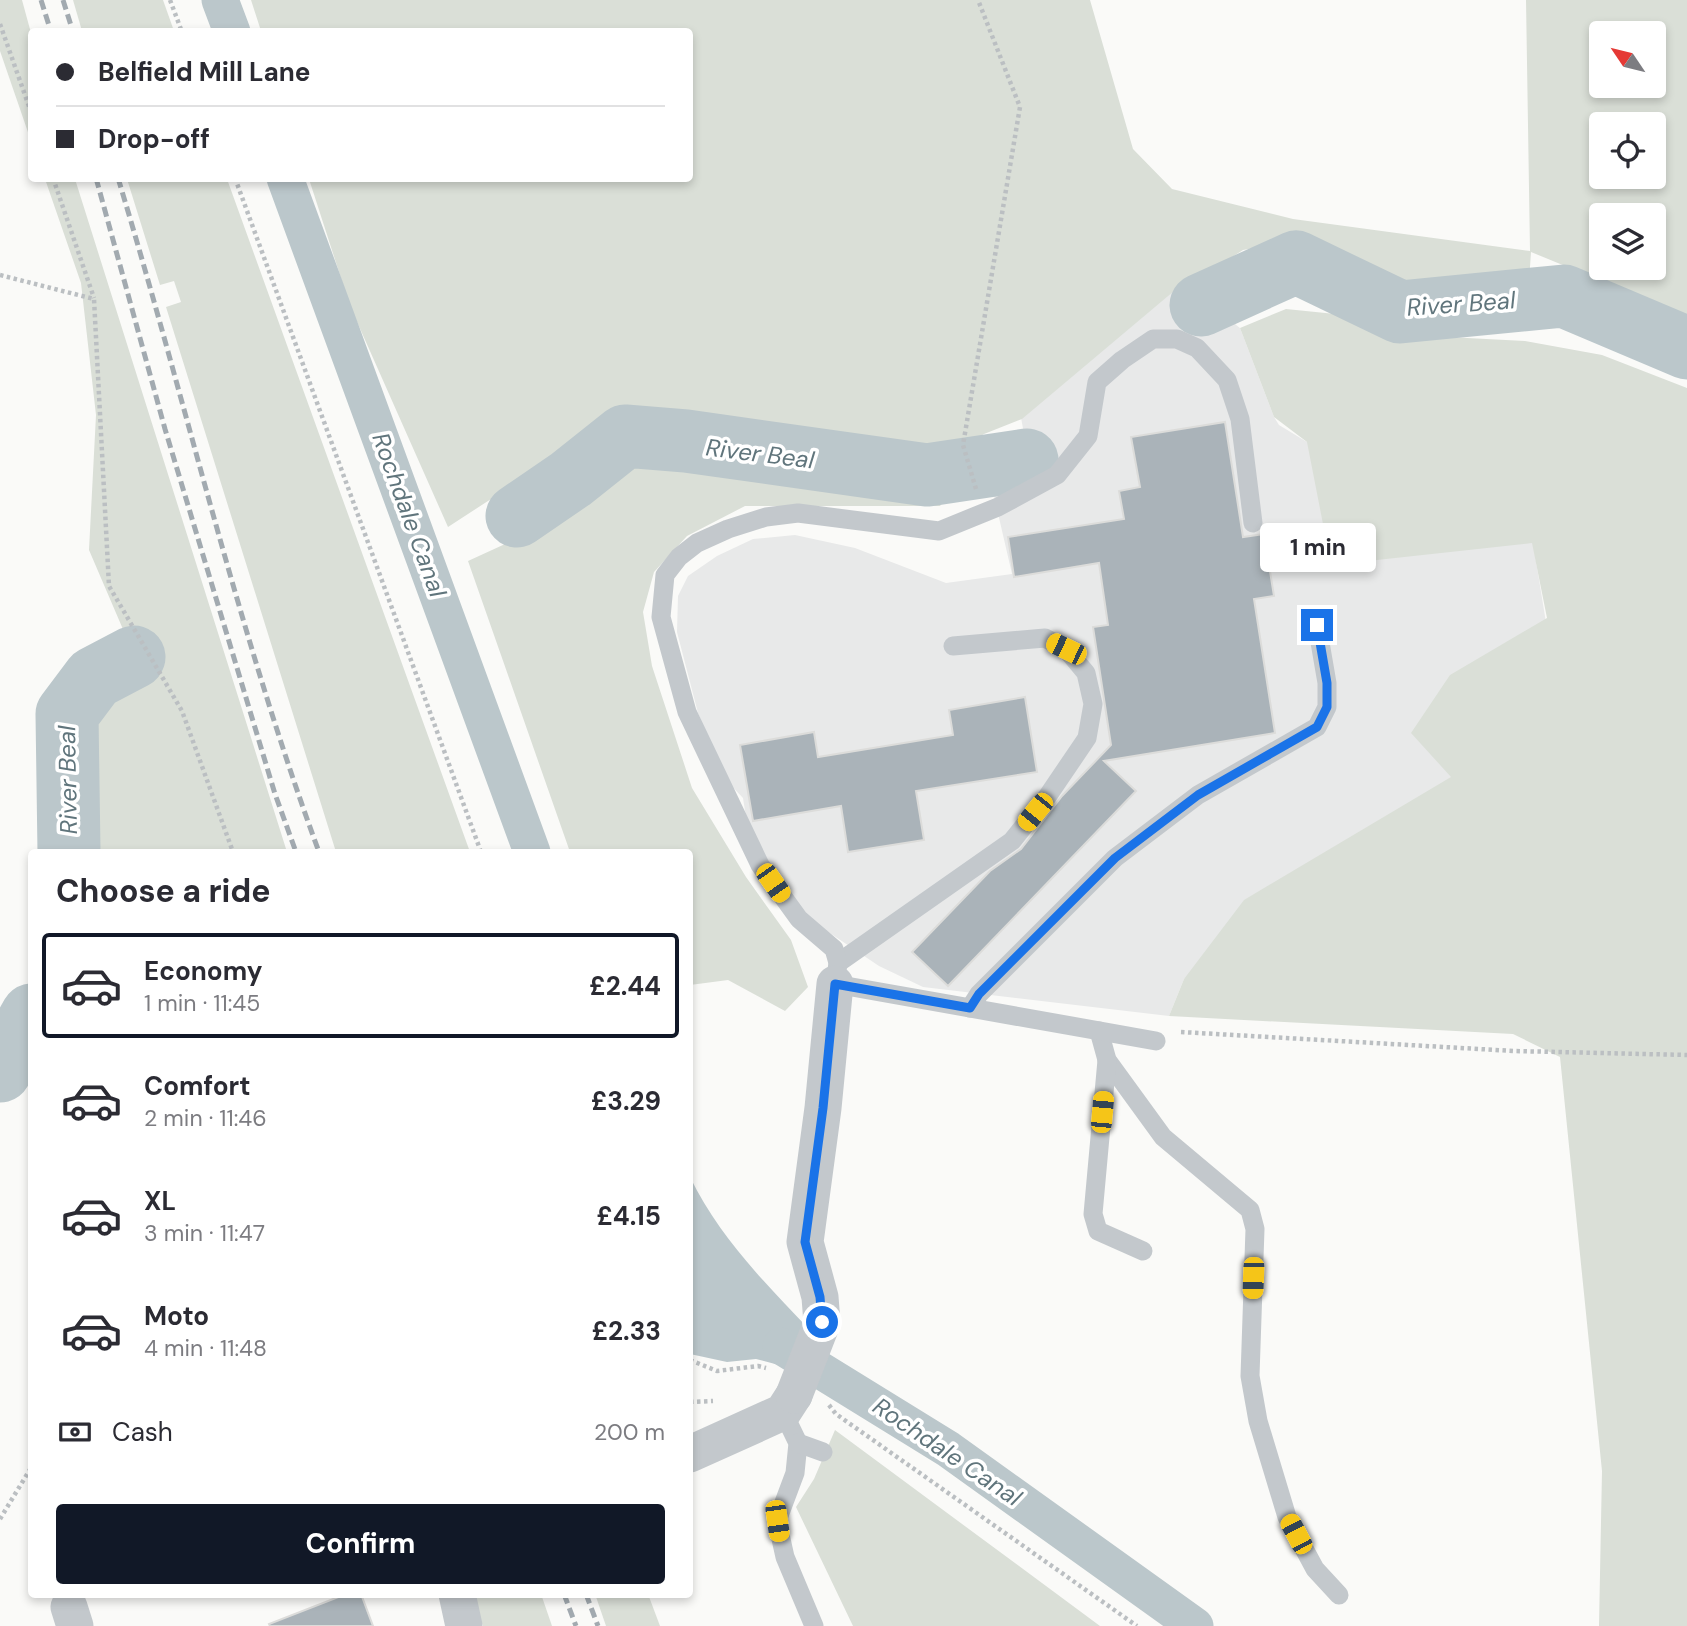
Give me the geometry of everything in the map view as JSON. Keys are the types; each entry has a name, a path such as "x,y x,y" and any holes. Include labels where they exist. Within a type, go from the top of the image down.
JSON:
{"street":[{"path":"693,1453 794,1403 822,1322 820,1297 805,1242 837,974"},
{"path":"458,1598 464,1626"}],"lane":[{"path":"837,974 834,949 799,919 760,865 687,712 661,617 665,575 679,557 697,544 727,529 766,517 798,513 939,531 998,507 1057,475 1088,436 1097,382 1122,360 1153,339 1177,339 1197,348 1227,380 1240,419 1253,523"},
{"path":"970,1008 979,994 1115,858 1198,795 1317,727 1327,707 1327,683 1317,625"},
{"path":"837,974 1012,841 1047,797 1087,738 1093,705 1086,673 1066,649 1045,638 953,646"},
{"path":"837,974 970,1008 1156,1041"},
{"path":"1099,1031 1107,1060 1163,1137 1250,1210 1255,1228 1250,1376 1258,1421 1287,1517 1315,1569 1339,1595"},
{"path":"1107,1060 1093,1214 1098,1231 1143,1251"},
{"path":"794,1403 823,1452"},
{"path":"794,1403 795,1473 777,1521 785,1557 814,1626"}],"path":[{"path":"170,0 180,28"},
{"path":"978,0 1020,107 963,445 978,495"},
{"path":"0,24 28,104"},
{"path":"54,182 94,299 109,586 181,711 232,849"},
{"path":"236,182 480,849"},
{"path":"0,275 94,299"},
{"path":"1156,1041 1180,1032 1514,1051 1687,1055"},
{"path":"693,1361 717,1371 758,1366 794,1403 836,1414 1138,1626"},
{"path":"0,1519 28,1473"}],"shaded area":[{"path":"0,0 22,0 30,28 28,132 0,51"},
{"path":"73,0 163,0 173,28 81,28"},
{"path":"251,0 1090,0 1133,149 1172,189 1293,219 1530,251 1526,0 1687,0 1687,316 1599,280 1666,280 1666,203 1589,203 1589,276 1531,252 1529,282 1411,286 1293,241 1243,250 1187,286 1174,291 1022,419 984,434 946,455 914,457 614,419 448,527 350,306 310,182 693,182 693,28 260,28"},
{"path":"46,182 76,182 286,849 95,849 95,813 83,722 90,699 109,683 140,669 89,550 96,415 81,283"},
{"path":"128,182 228,182 469,849 335,849 166,307 181,302 174,281 160,285"},
{"path":"1187,286 1240,328 1274,417 1279,425 1307,442 1502,418 1533,543 1561,714 1184,979 1169,1016 923,987 879,966 803,915 765,860 747,824 743,798 726,780 698,713 677,632 678,596 688,576 717,556 753,539 795,535 855,548 946,583 1012,574 991,483 1031,474 1007,338"},
{"path":"1286,309 1345,315 1409,335 1525,341 1602,355 1687,388 1687,1626 1599,1626 1602,1471 1560,1057 1513,1034 1169,1016 1184,979 1244,900 1451,777 1411,733 1450,675 1547,618 1532,543 1331,565 1307,442 1274,417 1240,328"},
{"path":"634,455 950,494 940,506 745,506 687,536 654,572 643,612 652,666 692,788 746,877 791,940 808,987 785,1011 728,980 693,985 693,849 569,849 468,561 527,534"},
{"path":"693,1182 728,1238 807,1327 790,1368 756,1359 727,1362 693,1355"},
{"path":"835,1430 1100,1626 853,1626 796,1507 814,1479"},
{"path":"542,1598 552,1626 483,1626 473,1600"},
{"path":"596,1598 650,1598 660,1626 606,1626"}],"building":[{"path":"1225,422 1243,537 1264,534 1274,596 1254,599 1275,733 1104,761 1136,791 948,986 912,952 990,871 1021,849 1062,796 1111,745 1093,627 1108,625 1099,563 1014,577 1008,537 1124,519 1119,491 1140,487 1131,437"},
{"path":"1025,697 1037,772 916,791 924,840 848,852 841,806 753,821 740,745 814,732 818,757 953,735 949,710"},
{"path":"336,1598 362,1598 373,1626 270,1626 269,1624"}],"waterway":[{"name":"Rochdale Canal","path":"220,0 230,28"},
{"name":"Rochdale Canal","path":"286,182 531,849"},
{"name":"River Beal","path":"1201,305 1296,262 1400,312 1564,296 1687,348"},
{"name":"River Beal","path":"517,516 571,479 625,436 686,441 927,475 1027,460"},
{"name":"River Beal","path":"69,849 67,714 94,678 134,657"},
{"name":"River Beal","path":"0,1071 28,1022"},
{"name":"Rochdale Canal","path":"781,1346 948,1449 1195,1626"}],"railway":[{"path":"41,0 50,28"},
{"path":"63,0 72,28"},
{"path":"97,182 165,429 275,794 295,849"},
{"path":"119,182 263,685 318,849"},
{"path":"566,1598 576,1626"},
{"path":"588,1598 598,1626"}],"route":[{"path":"822,1322 820,1297 805,1242 823,1108 835,984 970,1008 979,994 1115,858 1198,795 1317,727 1327,707 1327,683 1317,625"}]}
